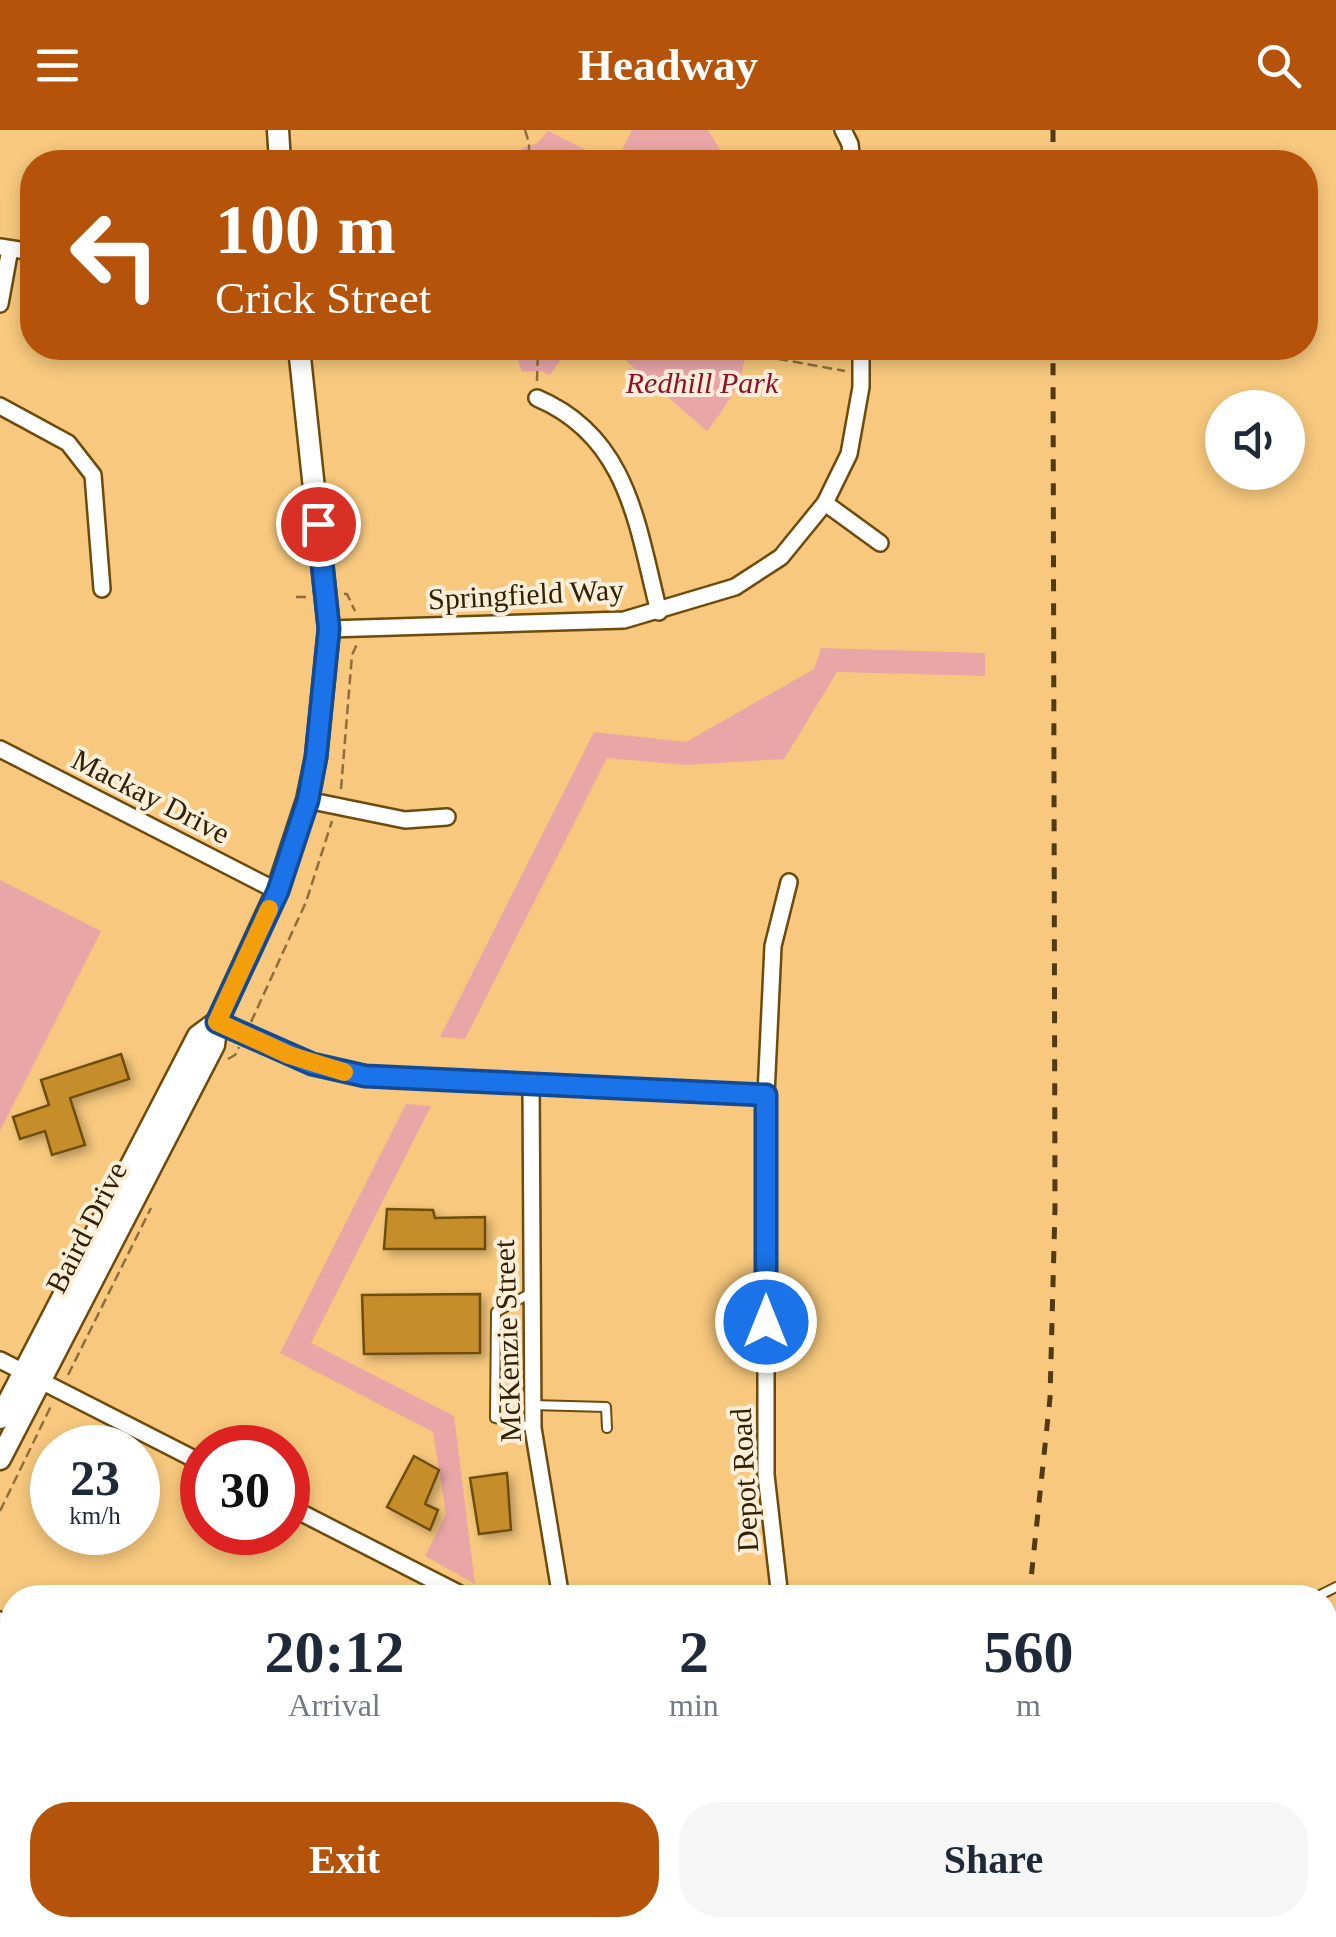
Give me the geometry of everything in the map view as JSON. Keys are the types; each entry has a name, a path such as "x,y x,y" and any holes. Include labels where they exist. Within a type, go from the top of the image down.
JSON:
{"street":[{"path":"0,304 5,248"},
{"name":"Baird Drive","path":"0,1459 32,1376 214,1045 217,1022 278,891 308,800 329,629 299,360"},
{"name":"Springfield Way","path":"329,629 624,620 735,587 781,557 826,503 849,454 861,360"},
{"path":"536,398 557,407 599,440 627,486 659,612"},
{"path":"0,406 68,442 93,475 102,588"},
{"path":"826,503 880,543"},
{"name":"Mackay Drive","path":"0,749 278,891"},
{"path":"308,800 405,820 447,818"},
{"name":"Depot Road","path":"779,1585 766,1474 766,1095 773,946 789,882"},
{"path":"217,1022 289,1055 365,1076 766,1095"},
{"name":"McKenzie Street","path":"531,1082 533,1428 559,1585"},
{"path":"0,1360 180,1452"},
{"name":"Baird Drive","path":"0,1418 32,1376"},
{"path":"310,1517 443,1585"}],"lane":[{"path":"531,1293 496,1312 494,1418 533,1428"},
{"path":"532,1405 606,1407 607,1428"}],"path":[{"path":"536,398 538,360"},
{"path":"784,360 861,374"}],"green space":[{"path":"632,130 708,130 720,150 622,150"},
{"path":"548,131 586,150 521,150 536,144"},
{"path":"518,360 561,360 550,375 541,371 522,372"},
{"name":"Redhill Park","path":"625,360 744,360 728,402 707,431"},
{"path":"821,648 985,653 985,676 837,672 784,759 685,765 607,758 465,1039 440,1037 594,732 686,742 814,669"},
{"path":"0,880 101,931 0,1131"},
{"path":"406,1104 431,1106 311,1343 454,1416 475,1584 425,1556 446,1514 433,1432 280,1353"}],"building":[{"path":"121,1054 129,1079 70,1098 85,1145 52,1155 45,1131 20,1139 13,1117 49,1105 41,1080"},
{"path":"387,1209 433,1210 435,1218 485,1217 485,1249 384,1249"},
{"path":"480,1294 480,1353 364,1354 362,1295"},
{"path":"414,1456 439,1470 425,1504 438,1510 430,1530 387,1507"},
{"path":"507,1473 511,1530 479,1534 470,1478"}],"railway":[{"path":"1053,130 1053,150"},
{"path":"1030,1585 1050,1398 1055,1208 1053,360"}],"slow traffic":[{"path":"269,909 217,1022 289,1055 344,1072"}],"route":[{"path":"318,524 329,629 308,800 278,891 217,1022 312,1064 365,1076 766,1095 766,1322"}]}
